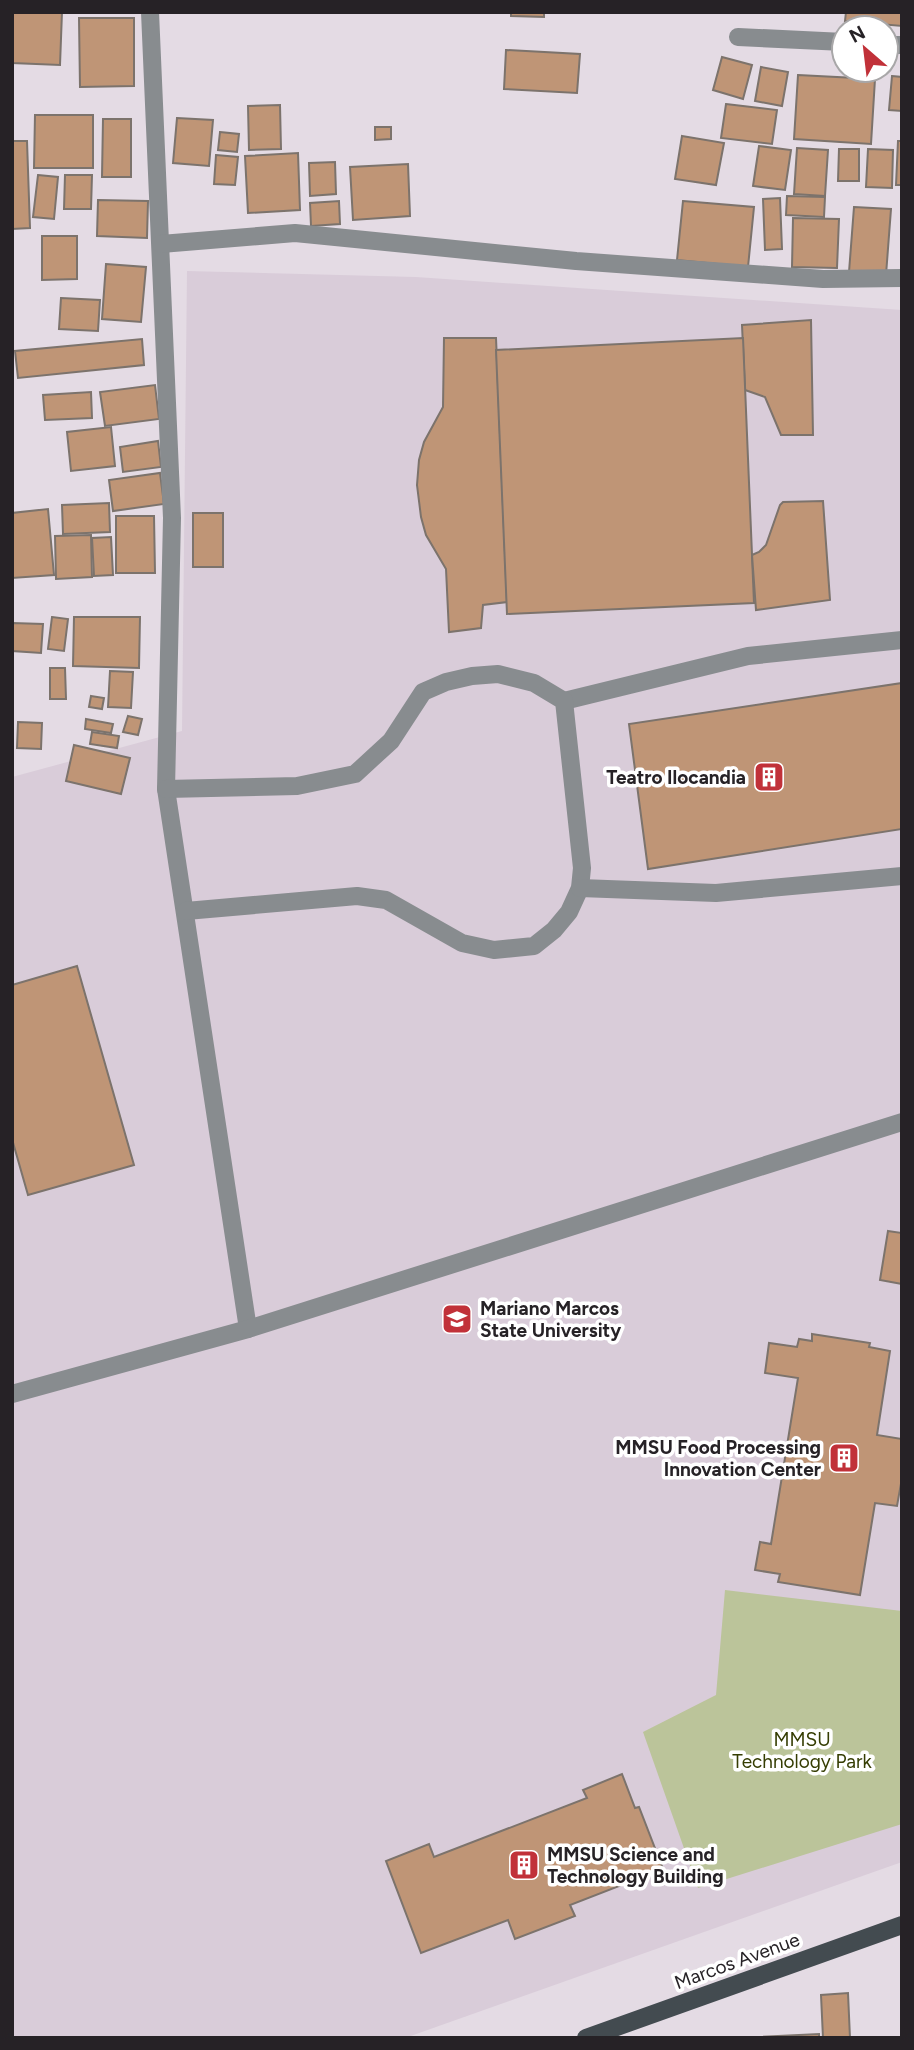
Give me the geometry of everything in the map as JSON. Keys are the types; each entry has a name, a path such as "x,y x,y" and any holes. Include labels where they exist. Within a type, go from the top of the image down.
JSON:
{"main road":[{"name":"Marcos Avenue","path":"586,2038 902,1925"}],"street":[{"path":"150,12 172,518 166,789 248,1329"},
{"path":"738,37 830,41"},
{"path":"161,244 295,233 590,262 823,279 902,278"},
{"path":"166,789 297,786 355,774 391,741 423,692 446,682 472,676 498,674 534,683 564,701 748,656 902,640"},
{"path":"186,911 357,896 386,900 462,943 494,950 534,946 554,930 569,912 580,888 582,868 564,701"},
{"path":"580,888 716,893 902,876"},
{"path":"12,1395 248,1329 902,1122"}],"shaded area":[{"name":"Mariano Marcos State University","path":"187,271 416,277 902,310 902,1862 405,2038 12,2038 12,777 182,731"}],"green space":[{"name":"MMSU Technology Park","path":"725,1590 902,1611 902,1824 698,1888 643,1732 716,1695"}],"building":[{"path":"12,12 62,12 60,65 12,63"},
{"path":"511,12 544,12 544,17 511,16"},
{"path":"902,12 902,26 900,14 846,14"},
{"path":"79,18 134,18 134,86 80,87"},
{"path":"506,50 580,54 577,93 504,89"},
{"path":"722,57 752,65 743,99 713,90"},
{"path":"761,67 788,72 782,106 755,101"},
{"path":"798,75 830,77 830,84 875,84 871,144 794,139"},
{"path":"902,77 902,111 889,110 891,84 900,84"},
{"path":"726,104 777,110 772,144 721,138"},
{"path":"280,105 281,149 249,150 248,106"},
{"path":"35,115 93,115 93,168 34,168"},
{"path":"177,118 213,120 209,166 173,163"},
{"path":"103,119 131,119 131,177 102,177"},
{"path":"375,127 391,127 391,139 375,140"},
{"path":"220,132 239,134 237,152 218,150"},
{"path":"682,136 724,143 716,185 675,179"},
{"path":"12,141 27,141 30,228 12,229"},
{"path":"898,141 902,141 902,185 896,185"},
{"path":"759,146 791,150 785,190 753,186"},
{"path":"797,148 828,150 825,196 794,194"},
{"path":"839,149 859,149 859,181 838,181"},
{"path":"868,149 893,150 892,188 866,187"},
{"path":"298,153 300,210 248,213 245,156"},
{"path":"216,155 238,157 235,185 214,184"},
{"path":"335,162 336,194 310,196 309,163"},
{"path":"408,164 410,216 353,220 350,167"},
{"path":"38,175 58,177 54,219 33,217"},
{"path":"65,175 92,175 91,209 64,209"},
{"path":"787,196 825,197 824,217 786,215"},
{"path":"780,198 782,249 765,250 763,199"},
{"path":"98,200 148,201 147,238 97,236"},
{"path":"339,201 340,224 311,226 310,203"},
{"path":"683,201 754,207 748,267 677,260"},
{"path":"854,207 891,209 886,275 849,272"},
{"path":"793,218 839,219 837,268 792,267"},
{"path":"42,236 77,236 77,279 42,280"},
{"path":"106,264 146,267 141,322 102,319"},
{"path":"61,298 100,300 98,331 59,329"},
{"path":"811,320 813,435 781,435 765,397 745,390 742,325"},
{"path":"444,338 496,338 507,602 483,605 481,628 449,632 446,569 426,535 417,485 424,442 443,407"},
{"path":"743,338 754,603 507,614 496,350"},
{"path":"142,339 144,365 18,378 15,351"},
{"path":"155,385 159,419 105,426 100,392"},
{"path":"91,392 92,418 45,420 43,395"},
{"path":"111,427 115,466 71,471 67,432"},
{"path":"158,441 161,467 123,472 120,447"},
{"path":"160,473 164,504 113,511 109,480"},
{"path":"823,501 830,600 756,610 752,555 766,545 780,505 783,502"},
{"path":"109,503 110,532 63,534 62,505"},
{"path":"48,509 54,575 12,578 12,513"},
{"path":"193,513 223,513 223,567 193,567"},
{"path":"116,516 154,516 155,573 116,573"},
{"path":"91,535 92,577 56,579 55,536"},
{"path":"111,537 113,575 94,576 92,538"},
{"path":"52,617 68,619 64,651 48,649"},
{"path":"74,617 140,617 139,668 73,666"},
{"path":"12,623 43,624 41,653 12,651"},
{"path":"50,668 65,668 66,699 50,699"},
{"path":"110,671 133,672 131,708 108,707"},
{"name":"Teatro Ilocandia","path":"902,683 902,829 648,869 629,724"},
{"path":"91,696 104,698 102,709 89,707"},
{"path":"128,716 142,719 138,735 123,732"},
{"path":"86,719 113,724 111,733 85,729"},
{"path":"18,722 42,723 41,749 17,748"},
{"path":"92,732 119,736 117,748 90,744"},
{"path":"74,745 130,758 121,794 66,781"},
{"path":"77,966 134,1165 28,1195 12,1139 12,985"},
{"path":"888,1231 902,1233 902,1284 880,1280"},
{"name":"MMSU Food Processing Innovation Center","path":"812,1334 870,1343 869,1347 890,1351 877,1435 902,1439 902,1478 897,1506 875,1503 860,1595 778,1582 780,1574 755,1570 760,1542 771,1544 798,1378 765,1373 769,1343 797,1347 799,1339 812,1341"},
{"name":"MMSU Science and Technology Building","path":"622,1774 635,1808 639,1807 663,1869 570,1905 575,1916 515,1939 508,1920 421,1953 386,1861 429,1844 434,1857 587,1798 583,1790"},
{"path":"848,1993 850,2038 823,2038 821,1995"},
{"path":"819,2034 819,2038 758,2038 758,2037"}],"place":[{"name":"Teatro Ilocandia","path":"769,777"},
{"name":"Mariano Marcos State University","path":"457,1319"},
{"name":"MMSU Food Processing Innovation Center","path":"844,1458"},
{"name":"MMSU Science and Technology Building","path":"524,1865"}]}
